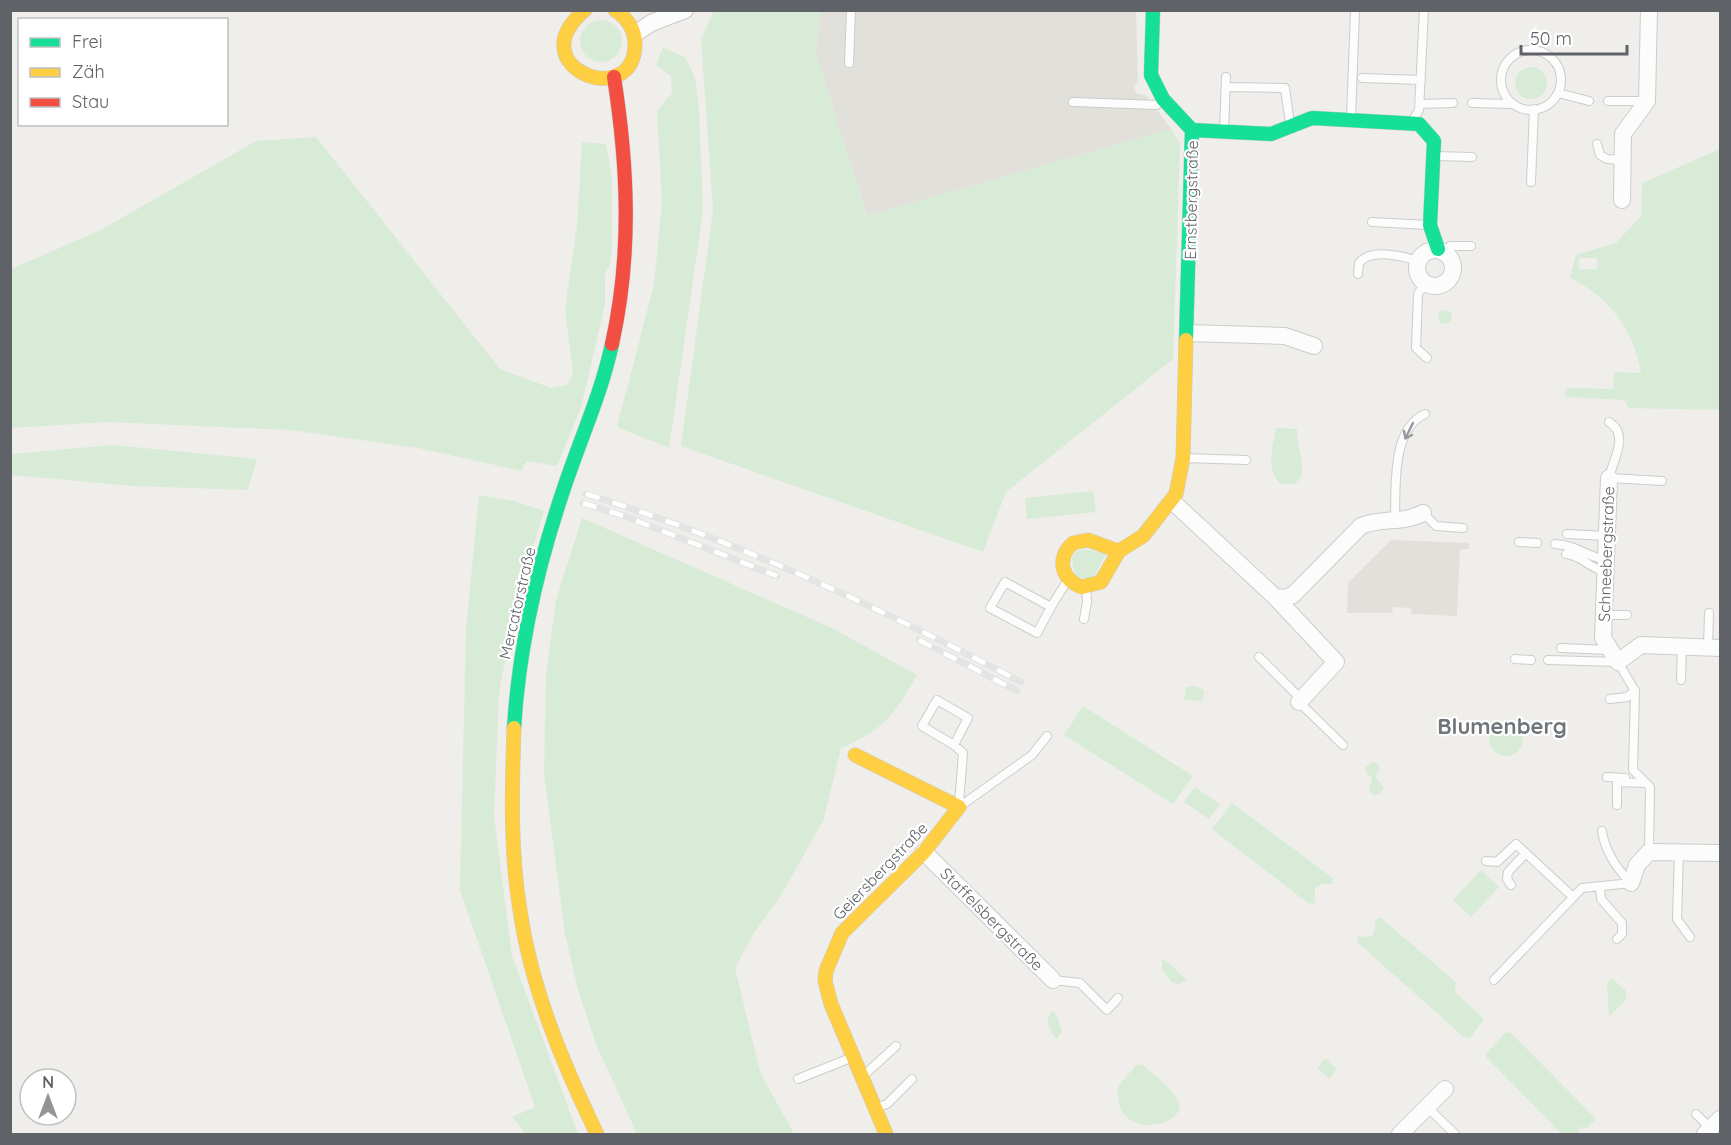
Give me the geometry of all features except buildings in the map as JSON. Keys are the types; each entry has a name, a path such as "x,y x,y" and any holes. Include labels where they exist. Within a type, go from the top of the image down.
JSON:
{"street":[{"path":"585,10 568,26 564,37 564,51 569,63 579,73 590,78 614,77 630,64 635,52 635,34 630,23 618,11"},
{"path":"635,34 651,23 685,10"},
{"name":"Ernstbergstraße","path":"1118,551 1140,540 1174,503 1181,483 1183,458 1192,130 1163,99 1151,75 1153,10"},
{"path":"1622,200 1623,134 1647,101 1649,10"},
{"name":"Mercatorstraße","path":"597,1134 583,1106 540,990 522,922 515,859 512,728 517,675 537,576 570,471 609,360 621,302 627,262 629,209 626,148 614,77"},
{"path":"1192,130 1271,134 1305,119 1412,122 1429,132 1434,141 1430,225 1442,250 1453,261 1452,275 1449,280 1437,286 1425,283 1417,273 1418,261 1426,251 1442,250"},
{"path":"1188,333 1285,336 1314,346"},
{"name":"Schneebergstraße","path":"1609,478 1603,638 1615,656"},
{"path":"1174,503 1275,597 1336,662 1300,700"},
{"path":"1275,597 1285,598 1293,595 1361,526 1370,522 1410,520 1423,513"},
{"path":"1086,539 1118,551 1103,580 1086,587 1069,580 1062,565 1063,557 1071,544 1086,539"},
{"path":"1615,656 1641,645 1714,647"},
{"path":"855,755 959,807"},
{"name":"Geiersbergstraße","path":"886,1134 831,1004 825,981 826,971 842,933 924,852 959,807"},
{"name":"Staffelsbergstraße","path":"924,852 1053,980"},
{"path":"1631,883 1637,865 1648,852 1720,853"},
{"path":"1400,1134 1445,1089"}],"lane":[{"path":"849,63 851,10"},
{"path":"1350,119 1355,10"},
{"path":"1412,122 1420,104 1424,10"},
{"path":"1472,103 1511,104 1527,110 1543,108 1558,93 1560,74 1551,57 1542,52 1522,51 1507,61 1501,74 1502,91 1511,104"},
{"path":"1224,132 1226,77"},
{"path":"1362,78 1421,80"},
{"path":"1226,87 1285,88 1291,127"},
{"path":"1558,93 1588,100"},
{"path":"1073,102 1157,105 1163,99"},
{"path":"1608,101 1647,101"},
{"path":"1420,104 1453,103"},
{"path":"1531,182 1534,109"},
{"path":"1597,144 1600,155 1607,159 1622,160"},
{"path":"1433,156 1472,157"},
{"path":"1372,222 1430,225"},
{"path":"1442,250 1450,246 1471,246"},
{"path":"1358,274 1359,263 1370,255 1404,256 1418,261"},
{"path":"1425,283 1418,294 1416,348 1427,358"},
{"path":"1395,520 1398,453 1415,419 1425,414"},
{"path":"1609,422 1616,427 1620,437 1609,478 1662,481"},
{"path":"1183,458 1246,460"},
{"path":"1423,513 1436,526 1463,528"},
{"path":"1568,534 1606,536"},
{"path":"1519,542 1537,543"},
{"path":"1555,544 1569,544 1605,565"},
{"path":"1566,554 1577,556 1593,569 1605,565"},
{"path":"1051,607 1005,582 990,608 1037,633 1069,580"},
{"path":"1084,619 1087,602 1086,587"},
{"path":"1709,613 1714,647"},
{"path":"1603,615 1627,615"},
{"path":"1681,680 1682,646"},
{"path":"1562,648 1615,656"},
{"path":"1548,660 1615,656"},
{"name":"Schneebergstraße","path":"1615,656 1635,691"},
{"path":"1259,657 1343,745"},
{"path":"1515,659 1531,660"},
{"path":"1610,699 1627,697 1635,691"},
{"path":"1635,691 1632,770 1645,783 1648,852"},
{"path":"954,745 968,718 936,700 922,726 963,753 959,807"},
{"name":"Geiersbergstraße","path":"959,807 1032,754 1047,736"},
{"path":"1607,777 1645,783"},
{"path":"1617,805 1617,782 1645,783"},
{"path":"1602,831 1604,844 1619,871 1631,883"},
{"path":"1486,861 1497,862 1516,844 1573,897"},
{"path":"1679,851 1677,919 1690,937"},
{"path":"1511,885 1507,879 1508,872 1526,853"},
{"path":"1494,980 1582,888 1631,883"},
{"path":"1600,887 1601,898 1622,923 1622,934 1617,939"},
{"name":"Staffelsbergstraße","path":"1053,980 1080,982 1107,1010 1118,998"},
{"path":"862,1077 896,1046"},
{"path":"798,1079 854,1057"},
{"path":"875,1108 886,1104 912,1079"},
{"path":"1427,1107 1455,1134"},
{"path":"1696,1114 1712,1128"}],"shaded area":[{"path":"820,11 1136,11 1138,81 1134,87 1137,94 1146,95 1171,129 867,216 816,54"},
{"path":"1391,540 1469,543 1469,549 1460,549 1457,616 1411,614 1411,608 1393,607 1392,613 1347,613 1348,583"}],"green space":[{"path":"714,11 820,11 816,54 867,216 1171,129 1180,143 1173,359 1006,492 983,552 681,446 713,210 701,39"},
{"path":"601,20 616,26 622,41 616,56 601,62 586,56 580,41 586,26"},
{"path":"663,47 686,58 695,78 699,108 703,210 669,448 617,427 654,284 662,202 657,111 672,93 671,76 656,65"},
{"path":"1531,67 1542,72 1547,83 1542,94 1531,99 1520,94 1515,83 1520,72"},
{"path":"316,137 500,369 551,388 567,385 573,373 565,309 577,225 582,142 606,144 612,177 612,244 610,265 605,273 605,305 581,407 557,466 526,461 522,471 418,448 290,430 108,422 11,428 11,269 99,231 256,141"},
{"path":"1720,149 1720,410 1629,408 1624,400 1566,397 1564,392 1568,388 1613,389 1614,372 1641,373 1633,343 1618,317 1597,295 1570,278 1576,255 1616,243 1641,216 1642,183","holes":["1579,258 1597,258 1597,269 1579,269"]},
{"path":"1442,310 1448,310 1452,317 1448,324 1442,324 1438,320 1438,314"},
{"path":"1276,428 1297,429 1302,472 1301,478 1294,484 1281,484 1273,472 1271,458"},
{"path":"113,445 257,459 248,490 133,486 11,475 11,454"},
{"path":"1093,491 1096,512 1027,519 1025,498"},
{"path":"479,495 514,501 544,511 515,607 499,693 494,816 512,956 578,1134 526,1134 512,1117 535,1107 460,890 466,629"},
{"path":"582,518 834,629 917,675 887,720 868,735 841,748 823,821 780,897 754,933 735,968 760,1072 794,1134 637,1134 596,1044 578,990 565,934 544,774 546,674 556,600"},
{"path":"1084,549 1106,554 1093,579 1075,577 1072,558 1076,552"},
{"path":"1195,686 1204,690 1203,701 1184,700 1186,687"},
{"path":"1083,706 1193,776 1173,804 1064,735"},
{"path":"1506,722 1518,727 1523,739 1518,751 1506,756 1494,751 1489,739 1494,727"},
{"path":"1373,761 1379,765 1380,769 1375,776 1384,788 1375,796 1369,791 1372,777 1367,775 1365,768"},
{"path":"1195,787 1220,804 1209,819 1184,802"},
{"path":"1232,803 1333,878 1332,884 1321,884 1315,888 1315,903 1309,904 1212,829"},
{"path":"1481,870 1499,887 1471,917 1453,900"},
{"path":"1380,917 1456,982 1455,992 1484,1019 1470,1038 1465,1038 1357,942 1359,936 1369,937 1374,934 1376,919"},
{"path":"1162,960 1165,960 1187,980 1179,984 1171,982 1162,969"},
{"path":"1613,979 1626,991 1626,1000 1609,1016 1607,983"},
{"path":"1052,1011 1056,1014 1062,1031 1057,1039 1048,1026 1048,1018"},
{"path":"1506,1032 1511,1033 1596,1119 1587,1128 1579,1127 1579,1134 1562,1134 1486,1057 1486,1054"},
{"path":"1324,1059 1337,1069 1329,1079 1318,1068"},
{"path":"1142,1064 1178,1100 1179,1109 1174,1117 1164,1123 1151,1125 1138,1123 1127,1117 1119,1105 1118,1087 1136,1065"}],"railway":[{"path":"586,494 642,512 753,554 915,628 1021,682"},
{"path":"583,503 627,517 777,576"},
{"path":"919,640 1017,691"}],"traffic: fast":[{"path":"1153,10 1151,75 1163,99 1192,130 1186,340"},
{"path":"1192,130 1271,134 1312,118 1419,124 1434,141 1430,225 1438,249"},
{"path":"514,728 520,667 537,578 569,473 596,400 612,344"}],"traffic: slow":[{"path":"585,10 568,31 564,49 571,64 584,74 601,78 618,75 630,64 635,44 630,24 615,10"},
{"path":"1118,551 1088,540 1073,543 1064,555 1065,574 1075,584 1082,587 1101,582 1119,551 1143,536 1176,494 1183,458 1186,340"},
{"path":"514,728 513,842 525,939 550,1025 597,1134"},
{"path":"855,755 959,807 924,852 842,933 826,971 825,981 831,1004 886,1134"}],"traffic: jam":[{"path":"612,344 623,277 626,210 625,177 614,77"}],"district":[{"name":"Blumenberg","path":"1502,726"}]}
